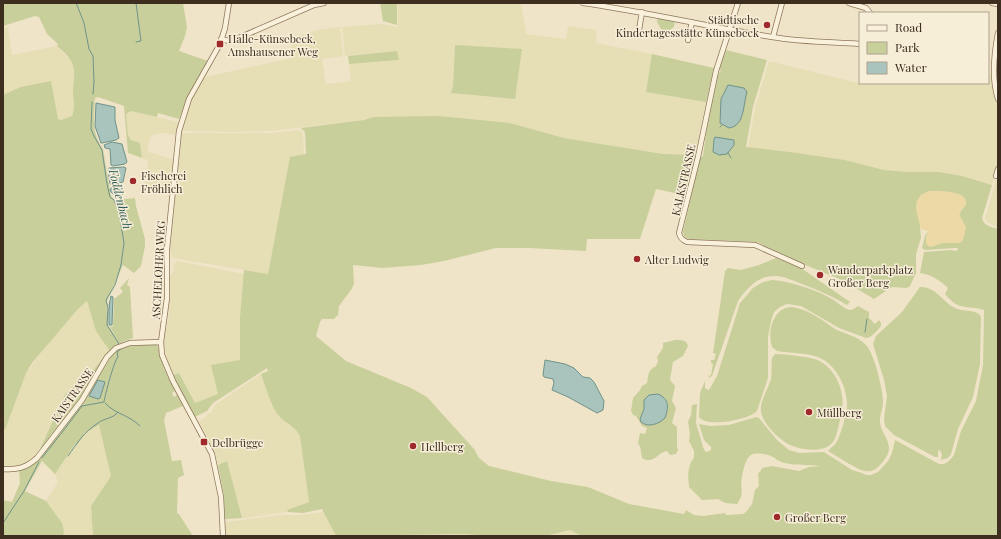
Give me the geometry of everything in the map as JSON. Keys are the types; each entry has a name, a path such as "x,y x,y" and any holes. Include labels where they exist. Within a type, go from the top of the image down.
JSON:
{"street":[{"name":"ASCHELOHER WEG","path":"223,536 221,497 212,454 170,376 162,355 161,342 167,298 167,249 179,131 189,98 214,57 221,39 229,3"},
{"path":"221,39 229,41 234,40 314,5 324,3"},
{"path":"583,3 619,6 729,30 773,37 859,44"},
{"name":"KALKSTRASSE","path":"738,3 716,71 680,236 687,242 755,245 802,266"},
{"path":"773,37 782,3"},
{"path":"849,3 866,8 869,12"},
{"path":"992,3 998,4"},
{"path":"639,30 642,12"},
{"path":"688,40 692,22"},
{"path":"998,33 994,66 995,85 998,99"},
{"path":"996,176 998,170"},
{"name":"KAISTRASSE","path":"3,469 19,469 29,465 37,458 82,400 107,358 116,348 130,343 161,342"}],"shaded area":[{"path":"398,3 521,3 526,34 566,39 568,26 597,30 596,43 652,54 646,92 706,102 695,155 663,154 564,138 510,123 374,117 364,120 270,131 185,131 182,129 187,110 205,77 292,58 290,38 318,30 340,27 343,56 322,59 326,84 351,81 349,64 399,60 397,51 345,56 342,27 382,24 398,27","holes":["455,45 515,99 451,93 453,86"]},
{"path":"8,27 12,55 57,46 71,60 75,76 73,86 75,101 72,116 61,120 3,95 3,29"},
{"path":"769,61 859,84 989,84 989,75 994,75 994,86 998,106 998,166 992,185 962,176 939,172 884,170 845,160 748,148 755,108"},
{"path":"131,111 178,122 176,135 162,133 155,134 150,138 147,151 174,160 169,192 144,189 148,160 142,158 140,143 131,140 128,135 126,114"},
{"path":"300,130 303,134 304,155 290,158 268,274 172,258 170,249 181,134 270,133"},
{"path":"996,181 998,182 998,227 988,223 985,218"},
{"path":"177,261 244,274 240,317 240,360 218,394 195,403 179,373 173,375 167,361 164,345 169,315 170,276 173,273 174,264"},
{"path":"87,301 96,331 109,350 91,373 65,394 35,457 23,466 12,468 3,467 3,435 26,373 49,342 77,310"},
{"path":"261,374 279,416 298,430 309,502 287,510 288,512 242,518 227,462 218,465 209,439 199,422 211,412 216,404"},
{"path":"99,425 111,476 91,506 93,536 63,536 64,532 58,517 46,501 58,482 55,474 75,444 77,445 85,433"},
{"path":"324,512 336,536 225,536 226,522 281,515 303,515"},
{"path":"570,530 581,536 546,536"},
{"path":"464,534 488,536 371,536"}],"green space":[{"path":"3,3 183,3 187,27 179,51 208,61 187,98 179,119 158,113 157,117 131,111 126,114 128,135 131,140 140,143 142,158 128,153 124,106 98,97 95,98 94,125 99,143 103,149 111,196 115,200 135,198 145,239 141,266 134,273 123,265 107,301 108,325 119,342 110,327 113,326 114,299 123,292 120,288 129,278 127,285 130,287 133,338 114,347 75,406 38,453 65,394 91,373 109,350 96,331 87,301 77,310 32,363 26,373 5,430 3,429 3,95 21,87 51,81 58,119 61,120 72,116 74,106 74,68 65,53 57,46 58,44 47,34 39,17 35,16 3,26"},
{"path":"380,3 397,3 397,25 383,21"},
{"path":"658,17 675,21 674,27 664,34 657,22"},
{"path":"455,45 522,49 515,99 451,93 453,86"},
{"path":"726,50 767,60 753,107 746,147 845,160 884,170 939,172 962,176 992,185 982,218 983,221 990,227 998,229 998,536 581,536 570,530 545,536 488,536 464,534 336,536 322,509 303,513 288,512 287,510 309,502 300,436 294,428 280,417 274,408 261,374 268,371 267,368 213,403 207,411 195,417 173,375 179,373 195,403 218,394 211,365 240,360 240,317 244,270 268,274 290,157 306,154 305,132 301,128 364,120 374,117 439,116 510,123 564,138 663,154 695,155 689,188 684,195 656,189 640,239 587,239 586,251 496,248 421,265 382,268 353,265 354,284 339,306 338,315 334,319 322,319 316,336 346,361 411,388 427,397 474,449 479,458 489,466 551,481 588,487 629,504 684,514 686,510 694,515 704,516 725,513 726,515 743,514 746,512 752,504 755,490 759,486 758,473 762,468 772,466 799,471 809,467 821,466 787,464 768,455 753,454 747,459 745,465 741,481 742,493 737,504 725,503 718,499 702,500 689,487 688,479 689,468 694,458 694,451 689,441 690,434 688,422 691,415 692,405 697,404 696,423 704,450 707,452 711,450 711,447 704,440 699,424 710,426 729,425 756,417 759,418 777,440 789,450 800,453 824,452 852,470 866,475 871,475 878,472 888,461 892,453 895,440 939,464 944,464 949,461 954,455 961,431 976,401 983,365 984,310 954,303 945,294 948,288 945,285 931,276 920,273 924,252 950,250 957,251 958,248 925,250 922,248 928,231 926,239 930,247 942,243 960,243 959,214 966,204 930,191 921,195 916,206 921,238 916,254 916,273 910,286 907,288 892,287 874,299 844,281 803,264 757,242 689,239 684,236 683,232 700,158 703,156 708,119 717,75 721,71 719,69"},
{"path":"397,51 399,60 349,64 348,56"},
{"path":"652,54 714,68 706,102 646,92"},
{"path":"776,258 801,268 850,302 847,305 819,291 782,277 769,276 759,280 745,291 738,301 712,376 709,378 708,374 709,376 711,375 713,364 711,363 711,360 714,360 716,354 713,353 725,271 728,268 741,270"},
{"path":"778,280 819,292 849,310 858,306 869,312 869,318 875,324 879,320 881,326 870,337 866,338 839,328 801,306 787,304 780,307 774,312 771,321 768,337 768,378 757,411 746,417 728,422 710,422 703,420 699,417 700,393 705,381 705,388 709,390 717,376 740,303 753,288 763,282"},
{"path":"920,287 925,287 935,292 955,308 977,313 981,317 980,364 973,397 958,429 951,454 948,458 941,460 942,455 940,450 938,451 938,457 935,457 894,435 885,426 884,419 887,396 884,380 873,344 876,336 902,312"},
{"path":"792,307 809,312 835,329 858,339 865,344 872,354 883,396 880,423 889,448 885,459 872,471 864,471 828,451 838,439 847,408 843,384 836,371 826,361 816,356 777,351 772,347 770,334 773,321 780,311 785,308"},
{"path":"681,340 685,341 688,346 683,356 673,362 670,380 675,386 672,401 676,408 672,423 677,427 678,450 676,454 670,455 667,451 653,459 646,460 642,458 640,446 638,444 640,433 645,434 647,428 642,426 631,411 633,398 642,386 647,383 650,371 656,366 658,361 657,357 663,348 663,343","holes":["663,397 667,407 665,418 640,419 644,409"]},
{"path":"130,345 157,345 164,368 175,391 172,393 174,397 177,395 183,406 166,413 164,420 172,461 181,460 184,475 178,478 177,513 193,536 93,536 91,506 111,476 99,425 85,433 77,445 75,444 55,474 42,461 25,491 46,501 62,523 64,532 63,536 3,536 3,500 12,502 20,483 19,471 37,461 81,404 114,352"},
{"path":"775,354 805,357 820,361 833,372 837,379 842,395 842,412 836,437 830,445 825,448 813,450 792,446 772,431 766,423 762,415 761,407 771,379 772,358"},
{"path":"227,461 242,518 225,519 224,496 218,465"}],"sand":[{"path":"930,191 952,192 963,196 966,199 966,204 959,214 966,227 963,240 960,243 942,243 930,247 926,244 928,231 921,229 916,207 919,198 923,194"}],"water":[{"path":"728,85 744,88 747,92 741,119 734,126 729,128 720,123 721,99"},
{"path":"96,103 115,107 115,120 119,138 116,140 101,143 95,126"},
{"path":"715,137 734,140 734,145 727,154 719,155 713,152"},
{"path":"112,142 122,144 127,162 125,164 111,165 110,149 105,148 104,145"},
{"path":"126,168 123,182 112,185 110,184 108,169"},
{"path":"122,185 122,195 116,195 111,192 110,190 112,187"},
{"path":"111,296 113,297 112,325 109,325 109,306"},
{"path":"545,360 565,364 574,368 583,377 590,378 594,382 604,401 603,410 597,413 552,390 554,383 553,379 544,377 543,375"},
{"path":"98,380 105,382 100,398 98,399 89,396"},
{"path":"658,394 664,398 667,404 665,418 660,422 650,425 644,424 640,419 644,409 644,400 649,395"}],"waterway":[{"name":"Foddenbach","path":"75,3 84,23 89,49 93,56 93,94"},
{"path":"136,3 141,41 136,42"},
{"name":"Foddenbach","path":"92,102 91,129 102,150 110,197 114,200 119,213 124,243 121,265 115,285 106,300 108,308 107,325 119,344"},
{"path":"728,153 731,158"},
{"path":"865,332 867,319"},
{"name":"Foddenbach","path":"61,434 82,406 104,402 112,371 118,357 117,352 121,349"},
{"path":"105,403 113,410 131,419 140,426"},
{"path":"68,456 88,430 100,421 114,416 118,412"},
{"name":"Foddenbach","path":"42,458 60,435"},
{"name":"Foddenbach","path":"3,523 24,491 39,462"}],"place":[{"name":"Städtische Kindertagesstätte Künsebeck","path":"767,25"},
{"name":"Halle-Künsebeck, Amshausener Weg","path":"220,44"},
{"name":"Fischerei Fröhlich","path":"133,181"},
{"name":"Alter Ludwig","path":"637,259"},
{"name":"Wanderparkplatz Großer Berg","path":"820,275"},
{"name":"Müllberg","path":"809,412"},
{"name":"Delbrügge","path":"204,442"},
{"name":"Hellberg","path":"413,446"},
{"name":"Großer Berg","path":"777,517"}]}
